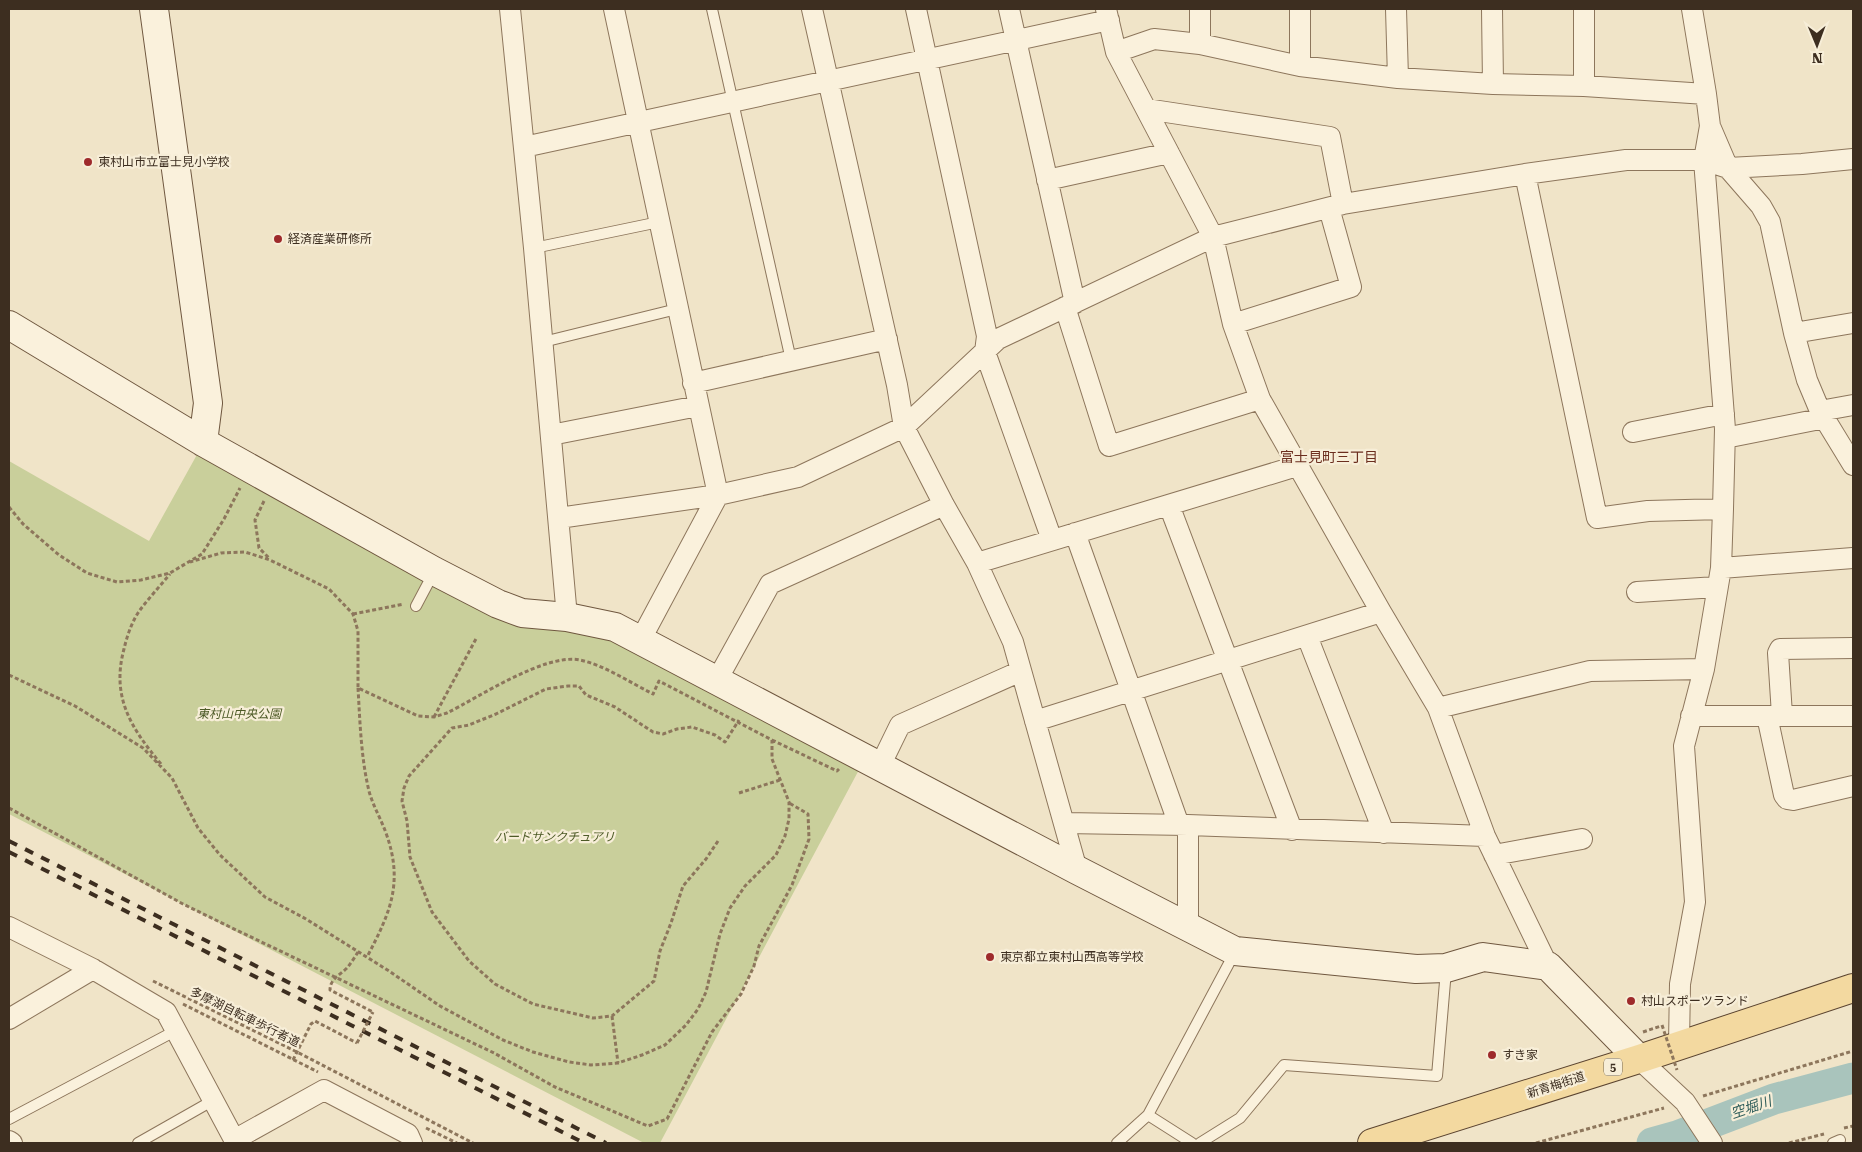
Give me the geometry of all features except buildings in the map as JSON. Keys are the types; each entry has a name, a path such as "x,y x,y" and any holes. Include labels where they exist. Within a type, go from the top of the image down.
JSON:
{"main road":[{"name":"新青梅街道","path":"1372,1143 1639,1046 1673,1046 1853,988"}],"street":[{"path":"154,9 208,403 203,442"},
{"path":"510,9 560,518 567,617"},
{"path":"614,9 718,495 641,639"},
{"path":"812,9 887,339 904,427 944,505 977,563 1013,642 1077,870"},
{"path":"916,9 987,336 985,352 1052,540"},
{"path":"1009,9 1047,180 1070,305 1109,446 1260,399"},
{"path":"1200,9 1200,44"},
{"path":"1300,9 1300,66"},
{"path":"1396,9 1398,78"},
{"path":"1492,9 1493,84"},
{"path":"1584,9 1584,86"},
{"path":"1692,9 1710,126 1728,168 1761,206 1770,222 1794,333 1807,380 1823,414 1853,465"},
{"path":"524,147 1016,40 1108,14 1116,52 1212,237 1233,324 1260,399 1438,708 1485,836 1548,966 1639,1046 1685,1102 1712,1143"},
{"path":"1116,52 1154,38 1200,44 1300,66 1398,78 1493,84 1584,86 1706,94"},
{"path":"1146,109 1330,137 1336,206 1351,287 1233,324"},
{"path":"1673,1046 1680,984 1695,902 1684,746 1704,669 1719,578 1723,509 1724,414 1704,160 1710,126"},
{"path":"1047,180 1169,153"},
{"path":"560,518 718,495 798,477 904,427 998,338 1212,237 1336,206 1525,174 1626,160 1704,160 1728,168 1853,159"},
{"path":"1525,174 1598,518 1648,511 1723,509"},
{"path":"1794,333 1853,323"},
{"path":"9,326 203,442 434,571 498,604 522,613 567,617 615,627 641,639 1077,870 1235,951 1416,969 1446,968 1483,957 1548,966"},
{"path":"693,383 887,339"},
{"path":"1725,438 1853,405"},
{"path":"551,435 698,406"},
{"path":"1634,432 1724,414"},
{"path":"977,563 1298,466"},
{"path":"717,680 770,584 944,505"},
{"path":"1169,505 1292,830"},
{"path":"1075,533 1130,692 1184,825 1188,927"},
{"path":"1637,592 1853,558"},
{"path":"1035,721 1381,612"},
{"path":"1307,636 1384,833"},
{"path":"1853,648 1780,649 1778,653 1775,715 1784,795 1787,799 1793,800 1853,786"},
{"path":"1438,708 1590,671 1704,669"},
{"path":"880,766 900,725 1021,671"},
{"path":"1691,716 1853,716"},
{"path":"1064,823 1184,825 1485,836"},
{"path":"1494,854 1582,839"},
{"path":"9,927 93,969 166,1012 235,1142 324,1090 408,1134 412,1143"},
{"path":"9,1019 93,969"}],"lane":[{"path":"712,9 791,360"},
{"path":"534,248 659,222"},
{"path":"543,342 677,309"},
{"path":"416,606 434,571"},
{"path":"1117,1143 1148,1115 1235,951"},
{"path":"1200,1143 1240,1118 1284,1065 1437,1076 1446,968"},
{"path":"9,1119 175,1031"},
{"path":"138,1143 212,1101"},
{"path":"1148,1115 1192,1143"}],"path":[{"path":"9,507 23,524 59,555 87,573 117,582 141,580 170,573 202,554 224,519 243,483"},
{"path":"267,496 254,520 259,548 270,560"},
{"path":"190,562 221,553 245,552 270,560 329,589 353,614 358,631 358,688 365,770 369,792 388,839 395,870 393,893 387,917 367,957"},
{"path":"170,573 140,611 127,636 119,678 121,697 131,724 172,778 198,828 220,855 240,875 265,897 306,919 440,1006 503,1040 533,1052 569,1062 591,1065 618,1063 642,1056 665,1045 686,1025 706,992 720,934 730,908 745,886 776,855 785,836 789,819 788,802 772,759 772,740 659,681 653,694 594,665 579,660 561,661 538,666 447,713 434,717 418,716 358,688"},
{"path":"353,614 403,603 409,607 416,606"},
{"path":"434,717 477,637"},
{"path":"9,675 75,706 143,748 172,778"},
{"path":"718,841 706,859 683,886 660,951 654,981 612,1016 593,1018 533,1004 495,984 469,961 432,912 410,857 407,821 402,800 409,776 452,728 469,725 496,714 546,689 579,686 586,694 614,707 653,732 663,734 677,729 692,727 715,735 725,742 738,721"},
{"path":"740,793 780,780"},
{"path":"9,808 183,904 494,1053 555,1087 648,1126 667,1119 712,1032 741,994 754,966 760,946 792,885 809,839 808,814 788,802"},
{"path":"293,1060 315,1021 357,1043 374,1012 330,990 330,986 334,978 348,967 358,952"},
{"name":"多摩湖自転車歩行者道","path":"148,979 297,1052 473,1143"},
{"path":"178,1001 319,1073"},
{"path":"612,1016 618,1063"},
{"path":"1639,1046 1673,1046"},
{"path":"422,1126 457,1143"}],"green space":[{"name":"東村山中央公園","path":"199,451 379,549 613,631 861,766 660,1143 644,1143 9,814 9,461 149,541"}],"waterway":[{"name":"空堀川","path":"1652,1143 1677,1136 1774,1099 1853,1078"}],"railway":[{"path":"9,841 606,1143"},
{"path":"9,852 584,1143"}],"place":[{"name":"東村山市立富士見小学校","path":"88,162"},
{"name":"経済産業研修所","path":"278,239"},
{"name":"東京都立東村山西高等学校","path":"990,957"},
{"name":"村山スポーツランド","path":"1631,1001"},
{"name":"すき家","path":"1492,1055"}],"district":[{"name":"富士見町三丁目","path":"1329,457"}],"park label":[{"name":"バードサンクチュアリ","path":"555,837"}]}
